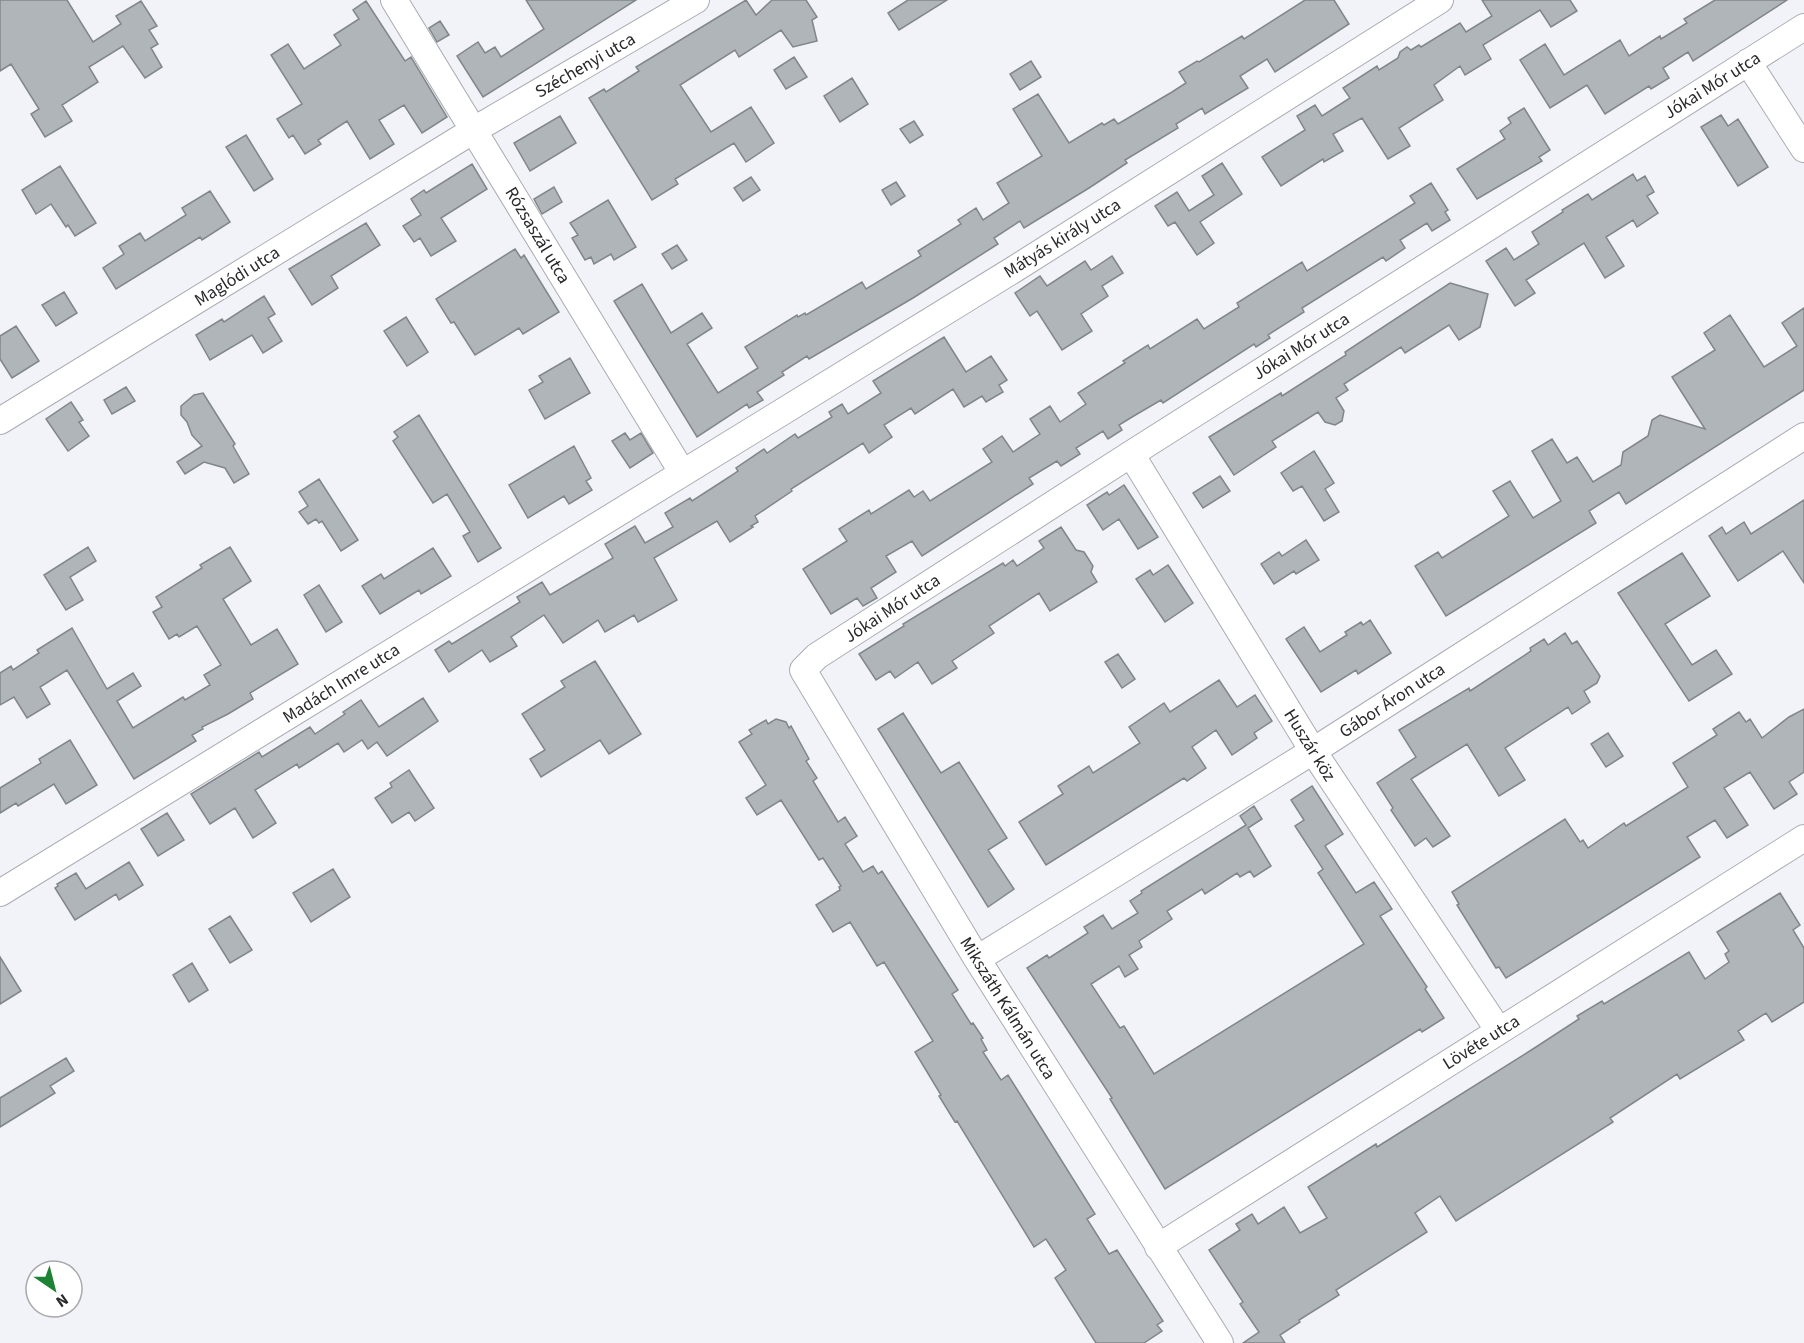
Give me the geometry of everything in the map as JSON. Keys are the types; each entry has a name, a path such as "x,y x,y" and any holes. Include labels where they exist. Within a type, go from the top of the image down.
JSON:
{"street":[{"name":"Rózsaszál utca","path":"394,0 682,472"},
{"name":"Széchenyi utca","path":"474,130 696,0"},
{"name":"Mátyás király utca","path":"682,472 1013,270 1440,0"},
{"name":"Jókai Mór utca","path":"803,670 817,656 1131,454 1804,27"},
{"path":"1748,62 1804,149"},
{"name":"Maglódi utca","path":"0,422 474,130"},
{"name":"Gábor Áron utca","path":"977,959 1313,751 1804,436"},
{"name":"Huszár köz","path":"1131,454 1313,751 1499,1031"},
{"name":"Madách Imre utca","path":"0,893 682,472"},
{"name":"Mikszáth Kálmán utca","path":"803,670 977,959 1220,1343"},
{"name":"Lövéte utca","path":"1158,1247 1804,838"}],"building":[{"path":"0,0 67,0 93,42 121,24 116,16 141,1 157,26 149,30 158,44 151,48 162,67 145,78 123,46 89,67 98,82 62,105 72,121 45,137 31,114 39,109 11,64 0,71"},
{"path":"526,0 636,0 483,97 457,56 478,42 485,53 495,47 501,57 544,29"},
{"path":"746,0 756,15 772,0 806,0 817,17 812,20 817,41 793,47 781,30 739,57 735,50 680,85 711,132 751,107 774,143 746,162 734,143 675,179 678,184 652,200 589,98 604,89 606,92 639,71 636,67"},
{"path":"908,0 947,0 899,30 888,13"},
{"path":"1305,0 1334,0 1349,24 1275,72 1267,59 1240,76 1248,88 1205,114 1202,108 1176,124 1178,128 1125,160 1127,163 1024,228 1020,221 994,238 998,244 913,298 809,359 807,356 782,372 784,375 757,392 763,400 749,408 747,404 697,437 614,301 642,284 671,333 702,313 712,328 687,344 718,393 758,368 745,347 797,315 798,317 805,313 806,315 862,282 866,289 921,256 918,251 961,224 958,220 976,208 983,220 1009,203 997,183 1042,156 1013,109 1038,94 1069,143 1102,123 1104,125 1114,119 1118,124 1172,92 1186,83 1179,72 1242,36 1244,39"},
{"path":"1482,0 1570,0 1577,11 1551,27 1540,10 1483,45 1491,59 1465,75 1460,66 1434,85 1443,100 1399,128 1410,146 1388,159 1362,118 1333,134 1343,151 1324,162 1323,159 1281,186 1262,157 1305,130 1297,116 1315,105 1322,116 1350,98 1343,88 1377,66 1379,70 1398,58 1400,52 1407,47 1411,50 1419,45 1421,47 1460,23 1466,32 1492,16"},
{"path":"1715,0 1787,0 1693,61 1688,52 1663,68 1669,78 1651,89 1649,86 1605,114 1587,85 1550,108 1520,60 1545,44 1564,75 1620,40 1629,56 1660,36 1661,39 1687,23 1684,19"},
{"path":"366,1 405,61 411,57 447,117 422,133 404,105 379,120 394,144 370,159 347,121 318,140 321,144 305,154 293,135 289,138 277,119 302,104 271,55 288,44 304,69 341,45 334,35 359,19 353,10"},
{"path":"440,21 449,35 437,42 429,28"},
{"path":"794,57 807,77 786,89 774,70"},
{"path":"1031,61 1041,77 1020,90 1010,74"},
{"path":"852,78 868,104 840,122 824,96"},
{"path":"1524,108 1550,150 1539,157 1542,161 1477,199 1457,169 1505,139 1500,131 1511,123 1508,118"},
{"path":"1721,115 1728,126 1738,119 1768,167 1738,186 1701,127"},
{"path":"560,116 576,143 530,171 514,143"},
{"path":"914,121 923,135 910,143 900,129"},
{"path":"246,135 273,179 254,191 226,147"},
{"path":"1222,163 1242,194 1200,222 1214,243 1197,255 1175,222 1168,226 1155,206 1177,192 1189,211 1214,195 1202,176"},
{"path":"472,164 487,189 441,218 456,241 431,256 420,238 414,242 403,226 421,215 411,199 424,190 426,193"},
{"path":"60,166 96,223 75,236 51,204 36,214 22,190"},
{"path":"1633,174 1637,181 1645,176 1654,192 1647,196 1658,213 1637,227 1633,220 1606,237 1624,266 1605,278 1584,243 1526,280 1535,293 1515,306 1486,261 1506,248 1514,260 1539,244 1532,232 1563,212 1562,210 1588,194 1592,200"},
{"path":"751,177 760,190 743,201 734,188"},
{"path":"896,182 905,196 891,205 882,190"},
{"path":"1431,183 1448,210 1445,212 1450,220 1432,231 1427,223 1400,240 1405,248 1386,261 1383,257 1302,308 1304,312 1268,335 1270,338 1256,347 1254,344 1163,403 1161,400 1119,425 1122,430 1108,439 1103,431 1076,448 1080,454 1061,466 1057,461 1029,478 1033,484 922,556 912,541 886,556 896,572 871,588 877,598 863,606 857,598 831,614 803,569 847,541 839,529 869,510 871,514 909,490 914,497 923,491 930,501 992,462 983,449 1002,436 1013,452 1040,434 1030,419 1050,406 1060,422 1086,404 1078,393 1125,363 1123,361 1148,345 1150,349 1197,319 1204,329 1239,307 1237,303 1302,262 1307,271 1415,203 1410,196"},
{"path":"554,187 562,202 542,214 534,199"},
{"path":"210,191 230,222 202,240 200,237 116,289 103,268 124,254 119,246 140,233 145,241 186,215 182,208"},
{"path":"608,200 636,247 614,260 611,254 594,264 591,257 585,260 572,238 578,235 570,223"},
{"path":"366,223 380,245 331,276 338,288 312,305 289,269"},
{"path":"677,245 687,260 672,269 662,254"},
{"path":"515,249 521,258 524,255 559,312 523,334 519,328 475,355 436,299"},
{"path":"1112,256 1123,273 1102,286 1108,296 1081,314 1092,331 1062,350 1037,311 1030,316 1015,293 1040,276 1047,286 1085,261 1091,270"},
{"path":"1450,283 1488,294 1480,327 1459,340 1449,325 1405,353 1401,347 1344,384 1348,390 1336,398 1344,411 1342,421 1335,425 1325,422 1318,412 1272,441 1276,447 1234,475 1209,437 1281,393 1282,396"},
{"path":"64,292 77,313 56,326 42,305"},
{"path":"264,296 275,314 268,318 282,341 263,353 252,335 210,360 196,335 222,319 224,322"},
{"path":"1804,308 1804,390 1626,504 1619,492 1589,511 1596,523 1446,616 1415,566 1438,552 1442,558 1509,516 1493,491 1510,481 1533,518 1561,501 1532,451 1552,439 1567,463 1577,457 1593,482 1621,465 1623,452 1648,436 1652,420 1660,415 1705,429 1672,377 1715,350 1704,333 1730,315 1764,367 1797,346 1782,323"},
{"path":"406,317 428,352 407,366 384,331"},
{"path":"16,326 39,361 12,378 0,359 0,336"},
{"path":"944,337 966,372 991,356 1007,380 999,385 1003,392 986,402 982,396 964,407 953,389 915,414 911,408 884,425 892,437 869,453 863,443 791,489 792,491 755,516 758,522 751,526 753,527 730,542 717,521 654,558 677,600 638,622 634,615 605,632 598,620 563,643 544,615 511,637 517,646 490,662 482,650 449,672 435,650 449,641 452,644 520,602 517,597 542,582 550,595 613,558 605,544 635,526 645,543 673,527 665,513 690,498 692,501 723,481 738,471 736,468 764,449 767,453 795,434 798,438 832,417 829,412 842,404 848,414 881,393 873,381"},
{"path":"570,358 590,393 545,419 529,390 543,382 539,376"},
{"path":"126,387 135,401 112,414 104,400"},
{"path":"203,393 235,444 233,446 249,474 234,483 225,468 204,462 185,474 177,462 202,446 192,435 187,422 181,415 181,406 194,395"},
{"path":"71,402 83,420 79,422 89,436 68,451 46,419"},
{"path":"419,415 501,548 478,562 463,536 470,532 447,494 433,503 393,441 398,437 394,432"},
{"path":"625,433 630,440 641,433 653,453 630,468 612,441"},
{"path":"574,446 591,478 586,481 592,490 569,504 564,496 528,518 509,485"},
{"path":"1314,451 1334,483 1325,489 1339,512 1324,521 1302,486 1293,491 1281,473"},
{"path":"1220,476 1230,491 1203,508 1193,493"},
{"path":"319,479 358,540 341,551 322,521 319,523 316,519 308,524 299,512 308,506 299,492"},
{"path":"1124,485 1158,537 1138,549 1119,519 1103,530 1087,505 1107,492 1109,495"},
{"path":"1804,500 1804,583 1783,551 1738,581 1709,536 1722,527 1726,534 1744,522 1751,534"},
{"path":"1061,527 1076,550 1084,552 1093,566 1091,572 1097,582 1050,611 1039,593 989,626 994,633 952,661 957,668 932,684 918,662 895,678 890,671 876,680 859,654 904,626 903,624 1003,563 1005,566 1013,560 1017,566 1044,548 1039,541"},
{"path":"1306,540 1319,560 1296,574 1294,571 1274,584 1261,564 1279,552 1282,556"},
{"path":"88,547 96,561 70,577 83,600 66,610 44,575"},
{"path":"230,547 251,581 223,599 251,645 277,629 298,664 250,693 253,699 202,727 203,729 192,735 196,741 134,779 67,670 40,687 50,704 27,718 14,697 0,705 0,673 11,666 13,670 39,653 37,650 72,628 107,689 133,673 141,686 117,701 133,728 183,697 185,700 210,685 204,675 221,665 197,626 179,637 177,634 169,639 153,612 162,607 156,597 202,568 200,565"},
{"path":"433,548 451,576 421,594 419,590 380,614 362,586 381,574 384,579"},
{"path":"1682,553 1710,596 1665,624 1692,665 1716,650 1732,674 1689,701 1618,593"},
{"path":"1168,565 1193,603 1165,622 1136,579 1150,570 1153,575"},
{"path":"319,585 342,622 326,632 304,595"},
{"path":"1370,620 1391,653 1358,674 1356,670 1321,692 1286,639 1304,627 1320,652 1347,635 1345,632 1361,622 1363,625"},
{"path":"1565,633 1572,644 1577,641 1600,676 1597,683 1584,691 1590,702 1572,714 1568,707 1505,748 1525,780 1499,796 1467,744 1411,779 1450,836 1433,847 1426,838 1415,846 1391,810 1393,808 1377,783 1416,757 1399,730 1469,688 1470,691 1531,651 1530,648 1544,639 1548,645"},
{"path":"1118,654 1135,679 1122,688 1105,662"},
{"path":"595,661 641,734 609,754 600,740 541,777 530,759 545,750 522,714 565,687 561,681"},
{"path":"1219,680 1237,707 1255,695 1272,721 1254,733 1257,738 1232,755 1216,730 1192,747 1206,768 1187,781 1184,778 1046,865 1019,822 1063,794 1058,786 1089,766 1093,773 1140,743 1129,727 1164,703 1170,712"},
{"path":"423,698 438,721 387,756 377,742 368,749 362,740 344,752 338,743 299,768 297,764 255,790 276,823 253,838 235,808 210,824 191,794 259,752 262,757 310,727 315,734 361,700 379,727"},
{"path":"1804,709 1804,772 1789,782 1797,794 1774,809 1750,772 1724,788 1748,825 1727,838 1715,820 1687,837 1700,857 1506,978 1499,967 1496,968 1457,905 1459,904 1452,892 1565,819 1580,842 1583,840 1588,848 1624,823 1626,826 1688,787 1673,763 1717,735 1713,729 1739,712 1746,722 1750,719 1762,738 1789,717"},
{"path":"903,713 941,773 959,762 1007,838 988,850 1014,889 988,907 878,729"},
{"path":"776,719 786,722 789,728 791,726 809,759 806,761 817,778 813,781 838,822 845,817 857,836 845,844 863,872 873,866 878,874 882,871 958,990 952,994 983,1038 981,1039 987,1050 983,1052 1001,1080 1008,1075 1095,1214 1087,1219 1109,1254 1117,1250 1163,1321 1157,1325 1162,1331 1144,1343 1096,1343 1055,1278 1066,1270 1046,1239 1034,1247 957,1121 955,1122 939,1096 941,1095 915,1052 933,1041 884,962 877,966 850,922 833,932 816,905 840,890 841,886 823,858 819,860 781,800 757,815 746,798 766,785 739,742 752,734 749,730 766,720 768,724"},
{"path":"1608,733 1623,756 1606,767 1591,744"},
{"path":"70,740 97,785 66,804 54,784 18,806 16,803 0,813 0,788 41,763 39,759"},
{"path":"409,770 434,808 415,821 409,812 392,823 375,798 392,787 390,783"},
{"path":"1312,786 1343,834 1325,846 1356,893 1374,882 1392,909 1380,916 1427,987 1425,989 1444,1018 1422,1032 1420,1029 1165,1189 1110,1099 1112,1098 1027,968 1047,955 1049,958 1088,933 1084,927 1103,915 1112,929 1138,913 1130,901 1142,893 1141,891 1246,825 1240,816 1254,806 1262,819 1248,828 1271,866 1254,877 1250,871 1240,877 1237,873 1205,894 1202,889 1167,911 1172,919 1139,941 1142,947 1129,955 1138,969 1125,977 1119,966 1091,984 1120,1028 1124,1026 1154,1074 1364,944 1318,873 1323,869 1295,826 1304,820 1291,800"},
{"path":"167,813 184,840 158,856 141,829"},
{"path":"129,862 143,885 119,900 116,894 75,920 55,888 57,884 76,873 86,889"},
{"path":"333,869 350,897 311,922 293,893"},
{"path":"1780,893 1800,925 1793,930 1804,948 1804,1002 1772,1022 1766,1013 1738,1031 1744,1040 1680,1079 1677,1074 1610,1118 1613,1122 1456,1221 1440,1196 1415,1213 1427,1232 1336,1290 1339,1295 1280,1335 1285,1343 1243,1343 1259,1332 1240,1304 1243,1302 1209,1250 1240,1230 1236,1224 1252,1214 1258,1224 1284,1207 1300,1233 1327,1218 1308,1187 1376,1144 1377,1147 1536,1047 1579,1019 1577,1016 1602,1001 1604,1004 1689,952 1705,979 1729,962 1725,954 1729,951 1717,932"},
{"path":"230,916 252,950 230,963 209,929"},
{"path":"0,957 21,991 0,1004"},
{"path":"192,963 208,990 189,1002 173,975"},
{"path":"66,1058 74,1071 50,1086 55,1093 0,1127 0,1098"}]}
